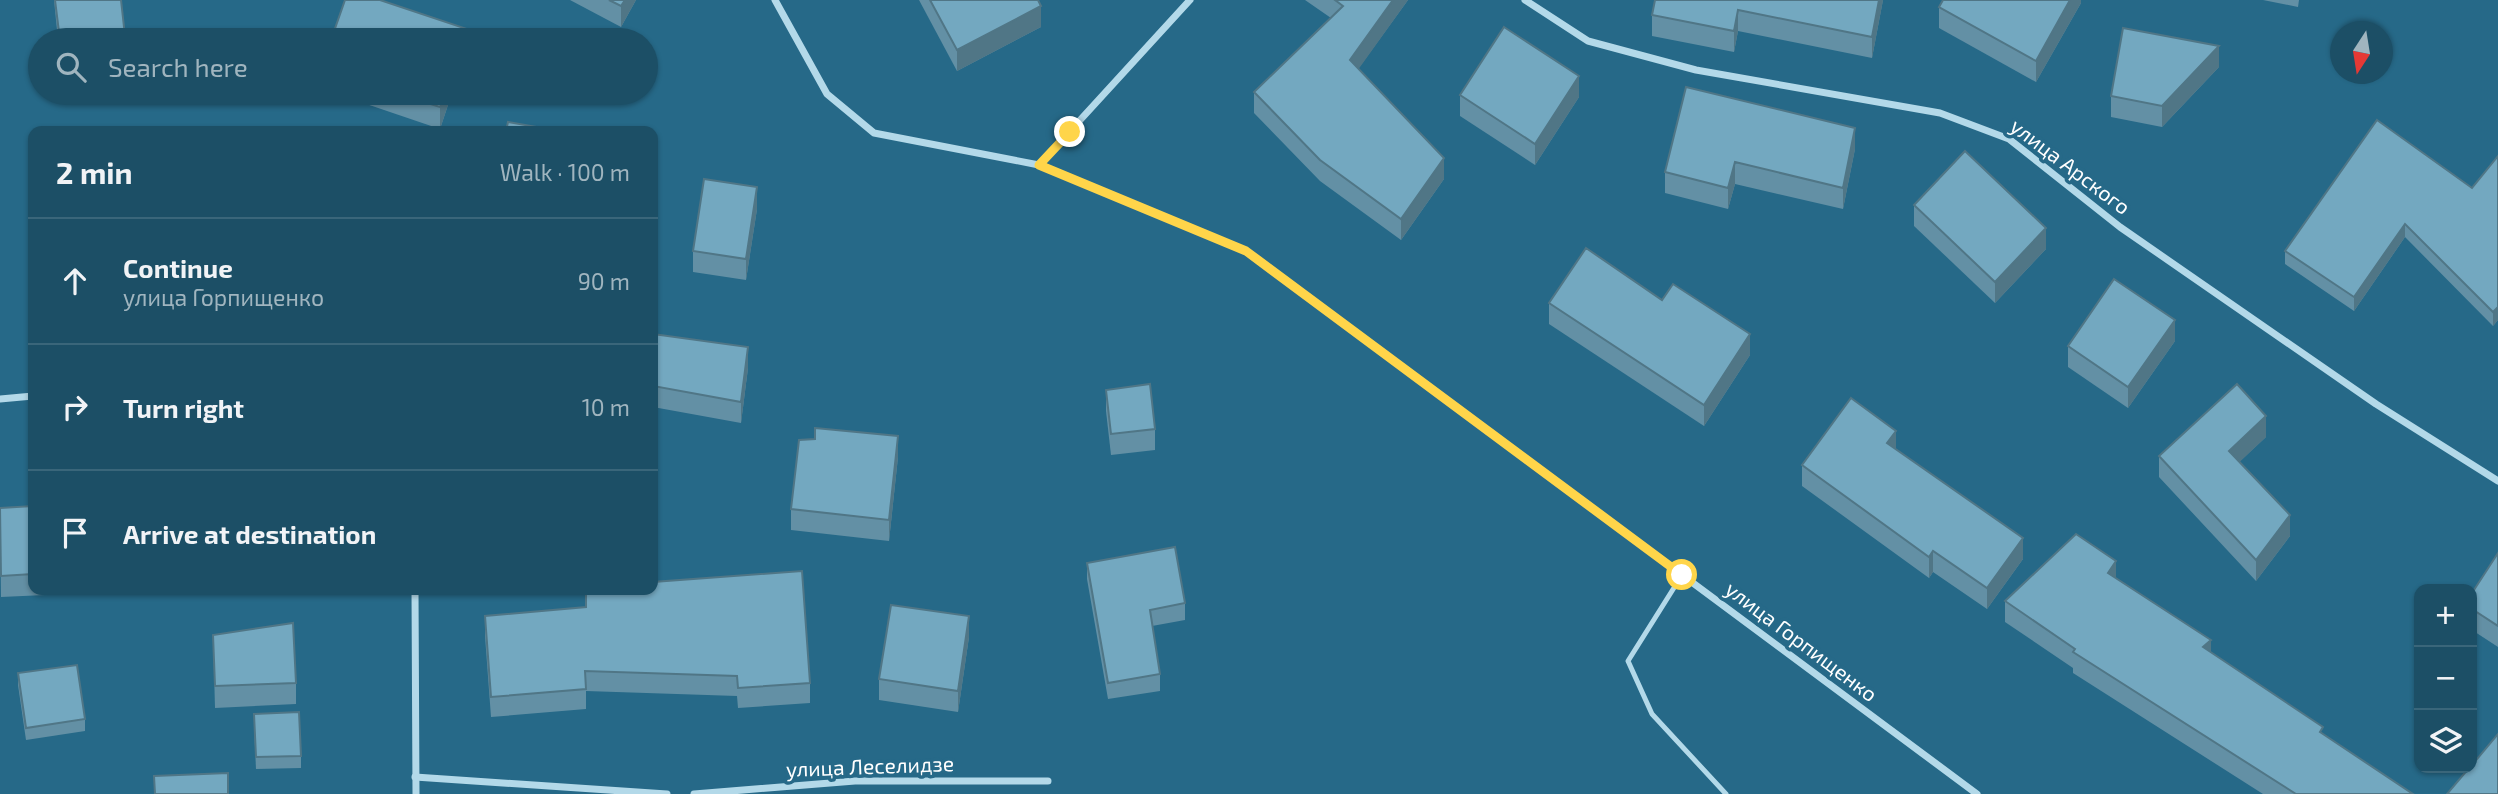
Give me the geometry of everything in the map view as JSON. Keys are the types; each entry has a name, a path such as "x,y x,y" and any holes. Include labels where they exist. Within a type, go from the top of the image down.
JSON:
{"street":[{"name":"улица Горпищенко","path":"775,0 827,94 874,133 1039,165 1246,251 1977,794"},
{"path":"1039,165 1190,0"},
{"name":"улица Арского","path":"1525,0 1588,41 1696,71 1940,113 2009,139 2120,227 2376,404 2498,481"},
{"path":"0,399 28,396"},
{"path":"415,595 416,794"},
{"path":"415,776 667,794"},
{"name":"улица Леселидзе","path":"694,794 855,781 1048,781"}],"lane":[{"path":"1682,575 1628,661 1652,714 1726,794"}],"building":[{"path":"55,0 121,0 124,28 58,28"},
{"path":"345,0 380,0 464,28 335,28"},
{"path":"609,0 625,0 621,6"},
{"path":"930,0 1038,0 1041,6 957,50"},
{"path":"1335,0 1393,0 1350,60 1444,158 1401,219 1320,160 1254,92 1343,6"},
{"path":"1655,0 1879,0 1872,37 1738,10 1734,31 1652,15"},
{"path":"1943,0 2070,0 2036,61 1939,7"},
{"path":"1504,27 1579,76 1535,144 1460,95"},
{"path":"2123,28 2219,46 2162,106 2111,96"},
{"path":"1686,87 1855,128 1843,188 1735,162 1728,188 1665,172"},
{"path":"2377,120 2472,188 2498,156 2498,307 2493,312 2405,224 2354,297 2285,251"},
{"path":"508,122 531,126 507,126"},
{"path":"1965,151 2046,228 1995,282 1914,205"},
{"path":"704,179 757,187 746,259 693,251"},
{"path":"1586,248 1662,300 1673,284 1750,334 1704,405 1549,303"},
{"path":"2114,279 2175,320 2128,387 2068,346"},
{"path":"658,335 748,347 741,402 658,387"},
{"path":"1150,384 1155,429 1111,434 1106,390"},
{"path":"2237,384 2266,416 2229,451 2290,515 2256,560 2159,456"},
{"path":"1851,398 1896,431 1887,443 2023,538 1987,588 1933,551 1929,557 1802,465"},
{"path":"815,428 898,436 889,520 791,509 799,440 815,439"},
{"path":"28,506 28,574 1,576 0,508"},
{"path":"2076,534 2116,561 2108,573 2211,640 2203,647 2323,727 2320,732 2413,794 2296,794 2073,652 2075,649 2005,601"},
{"path":"1175,547 1185,603 1150,610 1160,674 1108,683 1087,563"},
{"path":"2498,553 2498,626 2477,612 2477,585"},
{"path":"802,571 810,683 738,688 737,676 585,671 586,689 491,697 485,616 586,607 586,595 658,595 658,582"},
{"path":"891,605 969,616 958,691 879,679"},
{"path":"293,623 296,683 215,686 213,635"},
{"path":"77,665 85,719 26,728 18,673"},
{"path":"299,712 301,756 256,757 254,714"},
{"path":"2498,734 2498,794 2447,794 2465,773 2477,773 2477,759"},
{"path":"228,773 228,794 155,794 154,776"}],"route":[{"path":"1070,132 1039,165 1246,251 1682,575"}]}
